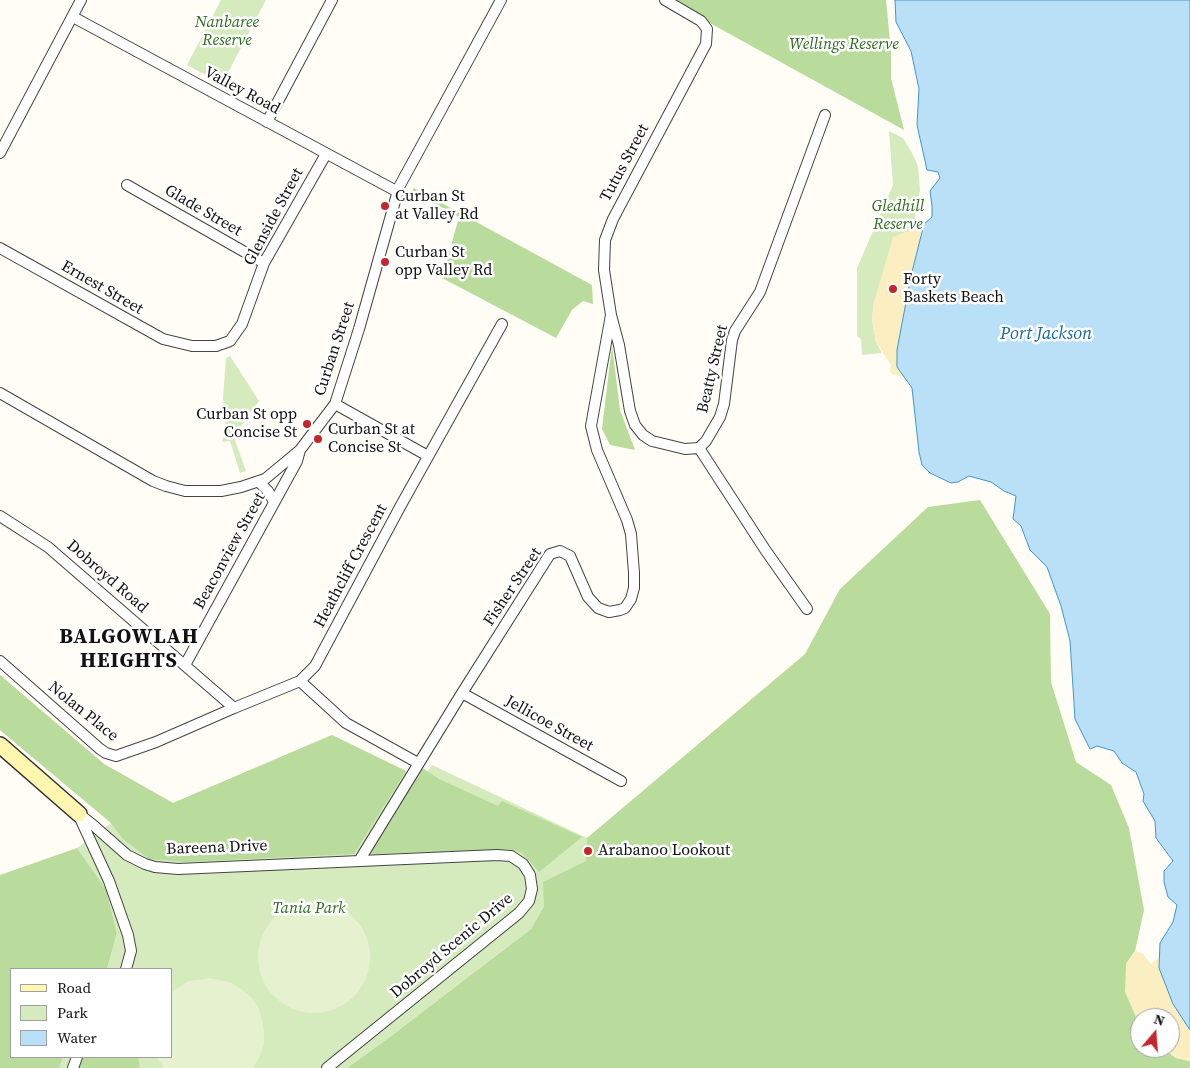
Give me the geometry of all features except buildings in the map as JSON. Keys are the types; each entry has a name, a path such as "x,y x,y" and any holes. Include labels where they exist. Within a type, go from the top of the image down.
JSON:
{"street":[{"path":"0,153 81,0"},
{"path":"267,122 332,0"},
{"name":"Curban Street","path":"0,393 153,481 166,486 185,491 206,492 241,487 265,479 300,450 335,404 359,329 398,192 500,0"},
{"name":"Tutus Street","path":"665,0 697,18 704,25 708,34 704,50 608,229 603,259 611,315 619,345 630,411 635,425 643,435 652,441 670,446 699,448"},
{"name":"Valley Road","path":"72,17 398,192"},
{"name":"Beatty Street","path":"699,448 706,441 720,418 724,404 732,340 735,331 762,287 825,115"},
{"name":"Glenside Street","path":"192,346 216,346 230,341 242,324 264,263 326,154"},
{"name":"Glade Street","path":"127,185 264,263"},
{"name":"Ernest Street","path":"0,248 144,330 163,339 192,346"},
{"name":"Fisher Street","path":"359,861 539,570 553,552 564,551 570,556 588,597 598,608 609,612 620,610 628,604 633,594 634,561 632,534 591,432 592,412 611,315"},
{"name":"Heathcliff Crescent","path":"156,742 300,681 315,666 428,456 502,324"},
{"path":"335,404 428,456"},
{"path":"699,448 766,551 807,609"},
{"name":"Beaconview Street","path":"185,665 297,461 300,450"},
{"path":"259,482 268,491 274,502"},
{"name":"Dobroyd Road","path":"0,516 48,547 234,708"},
{"name":"Nolan Place","path":"0,661 106,753 120,756 156,742"},
{"path":"300,681 346,723 418,763"},
{"name":"Jellicoe Street","path":"462,693 621,781"},
{"name":"Bareena Drive","path":"0,745 107,838 135,860 150,866 167,868 359,861"},
{"path":"78,814 109,881 128,935 131,950 126,968"},
{"path":"95,849 94,842 96,838 100,836 107,838"},
{"name":"Dobroyd Scenic Drive","path":"327,1068 520,913 529,901 532,889 530,875 523,864 510,856 504,855 359,861"}],"green space":[{"name":"Nanbaree Reserve","path":"221,0 266,0 222,84 187,65"},
{"name":"Wellings Reserve","path":"668,0 886,0 891,52 891,78 904,130"},
{"name":"Gledhill Reserve","path":"889,131 903,138 911,151 918,166 920,190 914,223 908,231 874,302 872,319 876,342 881,353 862,355 861,339 857,336 857,268 893,185"},
{"path":"414,188 592,285 593,304 583,301 572,310 556,338 442,278 459,217 412,191"},
{"path":"612,345 620,410 635,450 610,445 602,429"},
{"path":"230,356 259,401 241,426 231,429 246,471 240,473 230,441 222,442 226,430 223,398 226,358"},
{"path":"980,500 1050,614 1051,682 1076,762 1111,785 1129,828 1144,910 1135,951 1126,964 1134,1008 1130,1008 1130,1058 1176,1058 1190,1061 1190,1068 347,1068 531,929 544,906 543,882 586,861 587,838 805,654 840,589 928,507"},
{"name":"Tania Park","path":"0,675 104,764 173,803 332,735 422,779 432,765 587,838 587,861 544,882 544,906 531,929 347,1068 59,1068 63,1058 172,1058 172,968 107,968 117,933 106,889 77,848 111,823 0,730"},
{"path":"0,675 104,764 173,803 332,735 406,771 354,854 185,862 149,859 123,839 111,823 0,730"},
{"path":"421,767 439,779 498,806 502,801 582,837 539,872 522,853 510,849 372,854 369,849"},
{"path":"77,848 106,889 117,933 107,968 10,968 10,1058 63,1058 59,1068 0,1068 0,875"},
{"path":"314,901 335,905 354,917 366,936 370,957 366,978 354,997 335,1009 314,1013 293,1009 274,997 262,978 258,957 262,936 274,917 293,905"},
{"path":"210,978 232,983 251,997 258,1007 264,1031 264,1044 253,1068 164,1068 158,1058 172,1058 172,991 189,981"},
{"path":"81,1058 138,1058 140,1068 77,1068"}],"sand":[{"name":"Forty Baskets Beach","path":"914,223 924,224 911,276 897,350 897,367 904,377 890,372 891,365 876,342 872,319 874,302 893,237 908,231"},
{"path":"1135,951 1142,953 1151,964 1159,958 1159,968 1176,1008 1132,1008 1125,992 1126,964"},
{"path":"1180,1015 1190,1030 1190,1060 1176,1058 1180,1058"}],"water":[{"name":"Port Jackson","path":"895,0 1190,0 1190,1030 1180,1015 1180,1008 1176,1008 1173,1004 1159,968 1160,943 1173,922 1177,905 1168,897 1164,882 1164,871 1173,861 1156,838 1155,821 1143,801 1144,794 1136,772 1122,763 1114,751 1097,746 1090,749 1075,719 1070,641 1061,606 1047,567 1030,550 1021,526 1013,519 1016,496 1004,491 991,482 969,476 958,482 951,483 930,473 922,465 912,388 897,367 897,350 911,276 924,224 932,217 930,191 940,178 938,172 927,170 917,125 919,89 911,51 896,22"}],"place":[{"name":"Curban St at Valley Rd","path":"385,206"},
{"name":"Curban St opp Valley Rd","path":"385,262"},
{"name":"Forty Baskets Beach","path":"893,289"},
{"name":"Curban St opp Concise St","path":"307,424"},
{"name":"Curban St at Concise St","path":"318,439"},
{"name":"Arabanoo Lookout","path":"588,851"}],"district":[{"name":"BALGOWLAH HEIGHTS","path":"129,650"}]}
